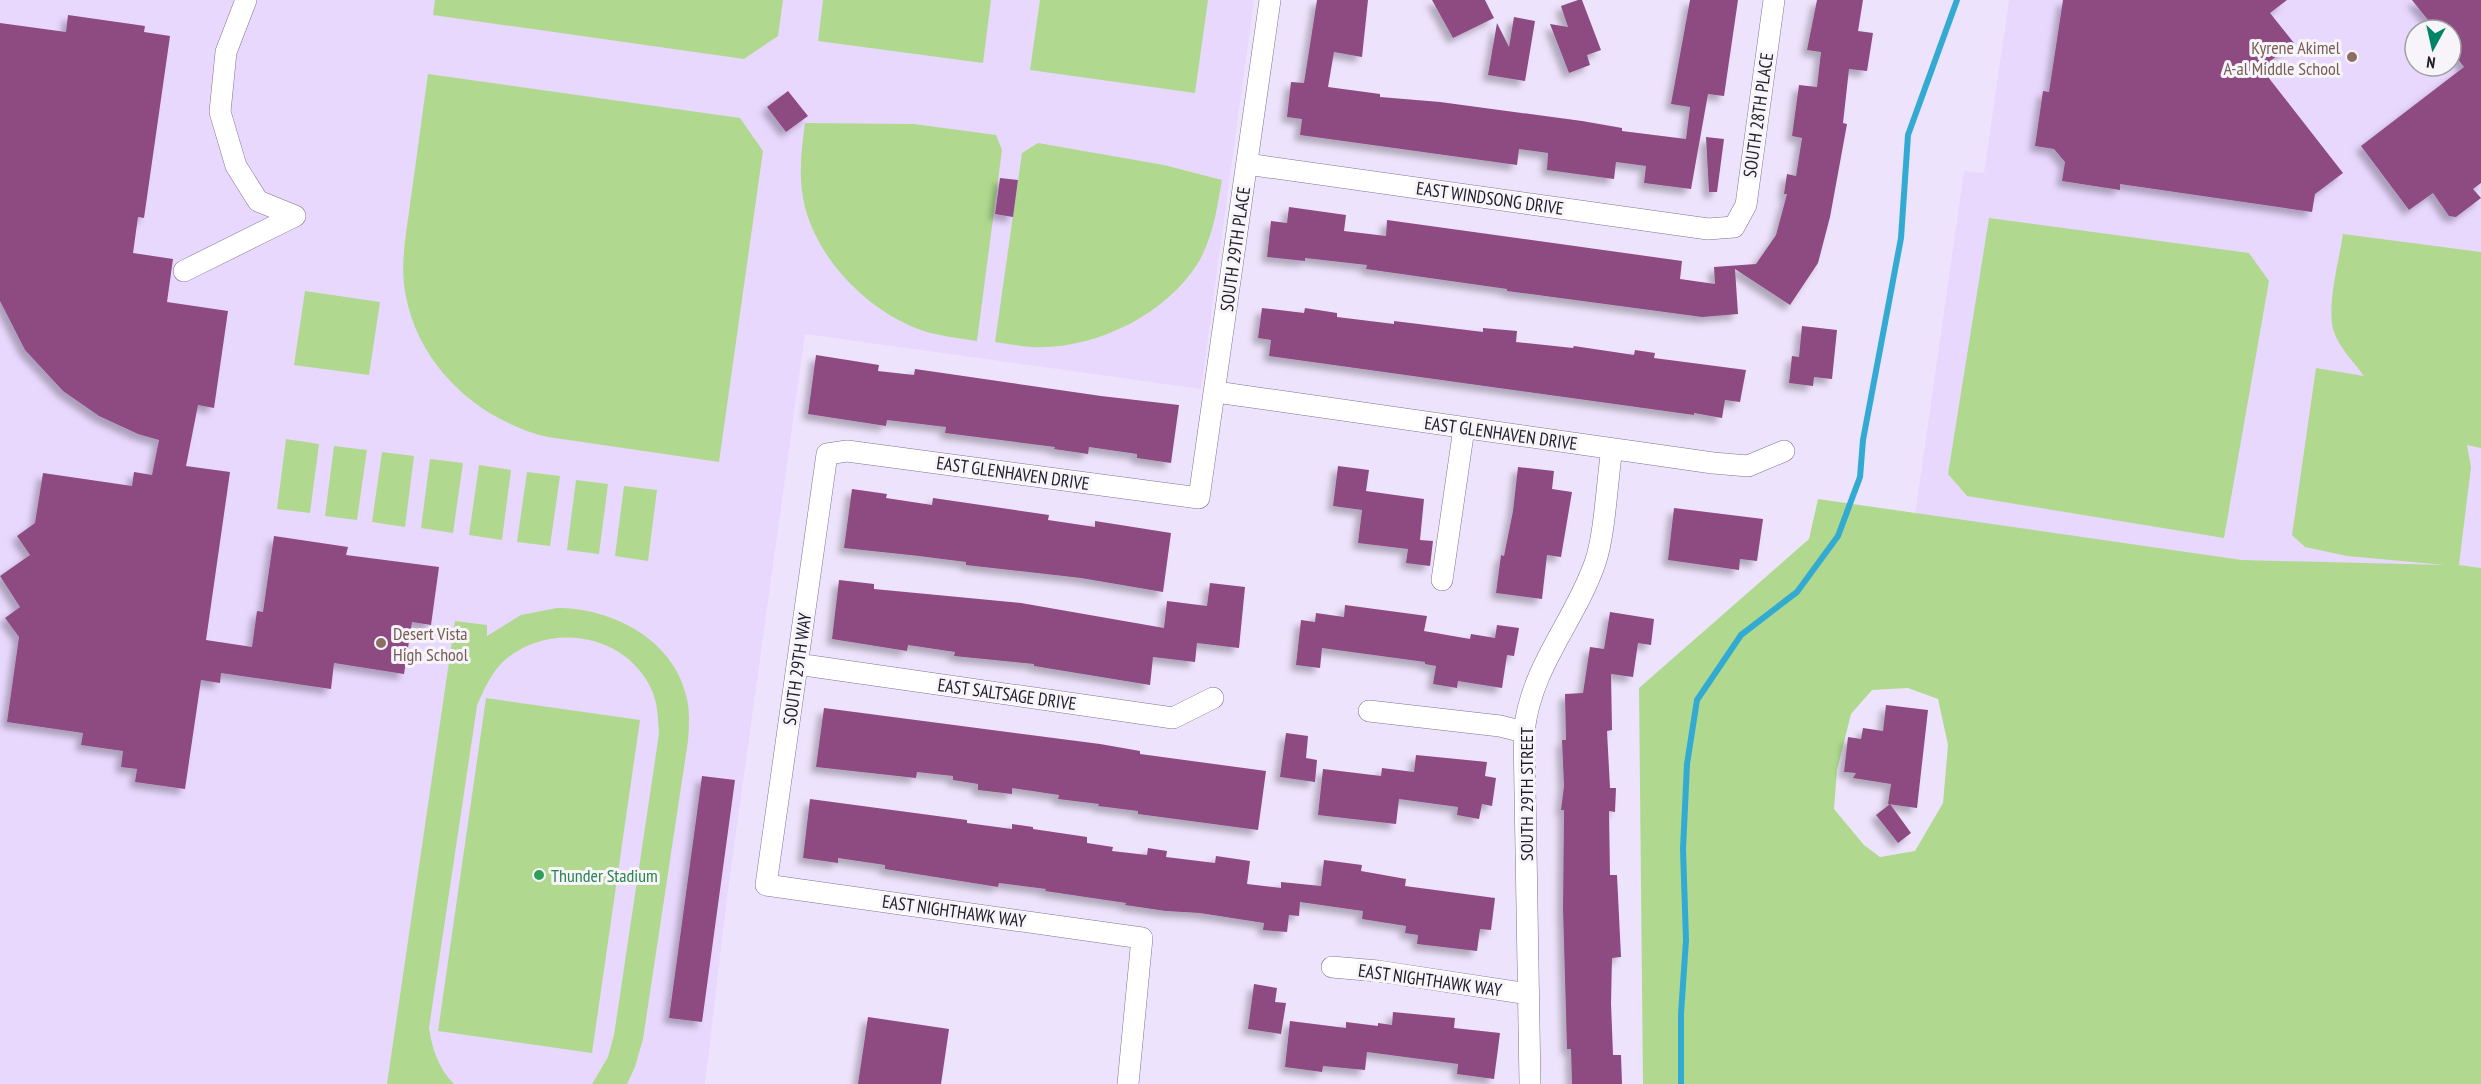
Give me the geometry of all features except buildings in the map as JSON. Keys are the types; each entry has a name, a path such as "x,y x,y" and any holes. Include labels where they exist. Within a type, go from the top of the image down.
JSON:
{"street":[{"path":"184,271 295,216 258,201 236,166 220,112 226,52 246,0"},
{"name":"SOUTH 29TH PLACE","path":"1199,498 1270,0"},
{"name":"SOUTH 28TH PLACE","path":"1734,228 1746,205 1774,0"},
{"name":"EAST WINDSONG DRIVE","path":"1247,164 1708,229 1734,228"},
{"name":"EAST GLENHAVEN DRIVE","path":"1215,392 1612,449 1748,466 1784,451"},
{"path":"1442,580 1464,428"},
{"name":"SOUTH 29TH STREET","path":"1530,1084 1524,732 1527,705 1536,681 1596,562 1612,449"},
{"name":"EAST GLENHAVEN DRIVE","path":"827,454 847,451 1199,498"},
{"name":"SOUTH 29TH WAY","path":"766,885 827,454"},
{"name":"EAST SALTSAGE DRIVE","path":"797,664 1173,718 1213,698"},
{"path":"1369,711 1500,726 1524,732"},
{"name":"EAST NIGHTHAWK WAY","path":"766,885 1142,938 1128,1084"},
{"name":"EAST NIGHTHAWK WAY","path":"1332,967 1378,971 1529,994"}],"shaded area":[{"name":"Desert Vista High School","path":"0,0 1254,0 1201,389 805,334 727,898 705,1084 0,1084"},
{"path":"2009,0 2481,0 2481,568 2242,560 1915,515 1964,171 1984,173"}],"green space":[{"path":"435,0 783,0 778,36 744,59 433,15"},
{"path":"823,0 991,0 983,63 818,41"},
{"path":"1040,0 1208,0 1195,93 1030,70"},
{"path":"428,74 740,118 763,151 719,462 548,437 523,429 477,404 457,388 439,368 413,323 406,297 403,272"},
{"path":"805,123 914,124 996,135 1002,150 977,341 933,333 898,320 859,292 842,275 815,235 807,213 801,174"},
{"path":"1038,143 1164,165 1222,180 1214,223 1207,243 1198,263 1184,282 1147,314 1103,336 1079,343 1032,347 995,342 1022,153"},
{"path":"1989,218 2249,253 2269,281 2224,538 1967,496 1948,474"},
{"path":"2343,234 2481,252 2481,448 2467,445 2471,467 2459,565 2481,568 2481,1084 1643,1084 1639,688 1809,539 1818,499 2242,560 2445,565 2347,556 2305,547 2292,535 2316,368 2364,376 2342,348 2333,329 2332,295","holes":["1908,688 1938,699 1948,745 1943,803 1915,851 1880,857 1864,845 1834,809 1837,770 1851,714 1872,690"]},
{"path":"305,291 380,302 369,375 294,365"},
{"path":"286,439 319,444 310,513 277,509"},
{"path":"334,446 367,450 357,520 325,516"},
{"path":"382,452 414,456 405,527 372,522"},
{"path":"430,459 463,463 453,533 421,528"},
{"path":"479,465 511,470 502,540 469,535"},
{"path":"527,472 560,476 550,546 517,542"},
{"path":"576,480 608,484 599,554 567,550"},
{"path":"624,486 657,490 648,561 615,556"},
{"path":"557,608 578,609 599,614 620,621 638,631 670,660 680,678 688,704 688,741 643,1039 635,1067 627,1084 592,1084 608,1057 614,1035 659,734 657,708 653,693 642,673 626,657 608,646 588,640 566,638 545,640 525,647 506,659 493,675 477,706 429,1028 437,1058 444,1072 454,1084 387,1084 455,621 487,625 487,636 521,615"},
{"name":"Thunder Stadium","path":"486,698 640,720 592,1053 438,1031"}],"waterway":[{"path":"1681,1084 1681,1014 1686,940 1683,849 1687,764 1697,700 1741,635 1797,592 1838,536 1860,477 1863,440 1901,238 1908,135 1957,0"}],"place":[{"name":"Kyrene Akimel A-al Middle School","path":"2352,57"},
{"name":"Desert Vista High School","path":"381,643"},
{"name":"Thunder Stadium","path":"539,875"}]}
